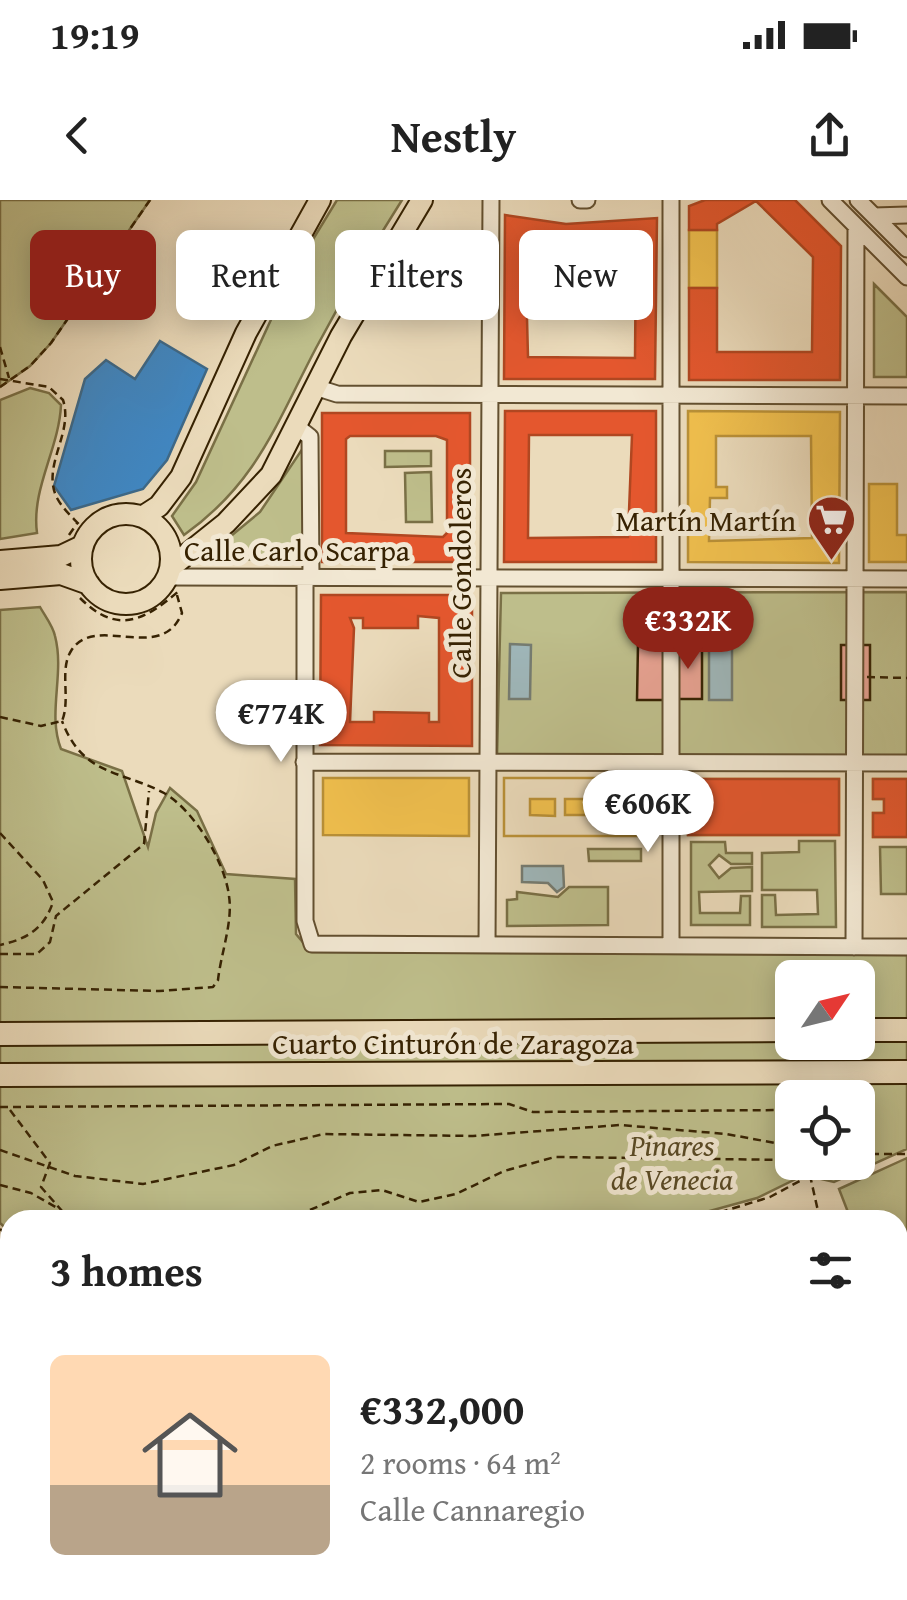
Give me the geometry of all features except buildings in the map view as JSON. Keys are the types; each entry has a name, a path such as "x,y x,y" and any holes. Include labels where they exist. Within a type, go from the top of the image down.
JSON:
{"highway":[{"name":"Cuarto Cinturón de Zaragoza","path":"0,1034 775,1030"},
{"path":"875,1030 907,1030"},
{"name":"Cuarto Cinturón de Zaragoza","path":"0,1075 907,1072"}],"main road":[{"path":"0,561 61,556 107,519 142,517 159,506 181,477 246,333 320,200"},
{"path":"0,579 62,574 81,588 127,604 148,598 172,581 253,497 280,462 314,387 422,200"},
{"path":"142,517 162,533 172,581"},
{"path":"81,588 85,540"}],"street":[{"name":"Calle Gondoleros","path":"487,945 490,200"},
{"path":"670,200 671,946"},
{"path":"830,200 907,277"},
{"path":"858,200 907,249"},
{"path":"874,216 907,215"},
{"path":"854,946 856,226"},
{"path":"314,387 337,394 907,396"},
{"path":"296,426 310,437 304,762 308,940 316,946 907,947"},
{"name":"Calle Carlo Scarpa","path":"172,581 488,577 907,579"},
{"path":"304,762 907,763"}],"path":[{"path":"0,387 51,343 150,200"},
{"path":"0,347 9,380"},
{"path":"0,379 48,387 62,400 66,425 52,480 85,540"},
{"path":"81,588 94,612 127,620 152,614 172,581"},
{"path":"0,987 158,991 214,988 230,895 196,824 162,792 108,774 70,744 62,722 68,694 66,662 72,649 82,640 97,636 139,640 166,633 182,613 172,581"},
{"path":"856,677 907,678"},
{"path":"0,717 41,726 62,722"},
{"path":"0,954 37,954 50,942 56,916 144,844 149,789"},
{"path":"0,833 44,880 53,902 47,920 34,933 0,945"},
{"path":"0,1107 508,1104 533,1112 775,1110"},
{"path":"9,1109 50,1162 42,1187 61,1210"},
{"path":"0,1150 116,1184 142,1184 234,1165 272,1146 324,1134 473,1136 582,1126 726,1134 775,1143"},
{"path":"875,1154 907,1154"},
{"path":"310,1210 350,1193 382,1190 419,1202 438,1198 555,1156 775,1160"},
{"path":"728,1210 770,1197 802,1180"},
{"path":"810,1180 818,1210"},
{"path":"0,1185 31,1193 60,1210"}],"green space":[{"path":"0,200 150,200 129,230 30,230 30,320 67,320 30,366 0,387"},
{"path":"337,200 402,200 383,230 335,230 335,312 276,427 247,473 230,495 184,535 172,516 196,482 271,320 315,320 315,236"},
{"path":"874,284 907,317 907,377 874,377"},
{"path":"30,388 49,393 61,405 38,501 37,533 0,539 0,400"},
{"path":"305,445 305,560 203,559 260,512"},
{"path":"385,451 431,451 431,466 385,467"},
{"path":"431,472 432,522 406,522 405,473"},
{"path":"907,592 907,755 497,756 501,593"},
{"name":"Pinares de Venecia","path":"40,607 53,629 58,650 56,722 61,749 122,771 148,847 156,813 170,788 197,811 226,874 295,879 296,934 311,952 907,955 907,1149 875,1163 875,1080 775,1080 775,1180 794,1180 757,1198 713,1210 0,1210 0,610"},
{"path":"799,841 835,841 836,927 762,927 762,895 775,895 776,915 818,914 817,890 762,890 762,853 799,852"},
{"path":"691,842 725,842 726,853 752,853 752,864 731,864 719,855 709,865 719,878 731,868 752,867 752,891 699,892 700,913 740,913 741,896 750,896 750,925 691,925"},
{"path":"880,847 907,847 907,894 881,894"},
{"path":"588,849 641,849 641,861 589,861"},
{"path":"569,887 608,887 608,925 507,926 507,900 517,899 517,892 558,897"},
{"path":"907,1158 907,1210 847,1210 839,1189 859,1180 875,1180 875,1173"}],"water":[{"path":"709,643 732,644 732,700 709,700"},
{"path":"510,644 531,645 530,699 509,699"},
{"path":"522,866 563,866 564,887 557,892 548,883 522,882"}],"place":[{"name":"Martín Martín","path":"831,562"}]}
